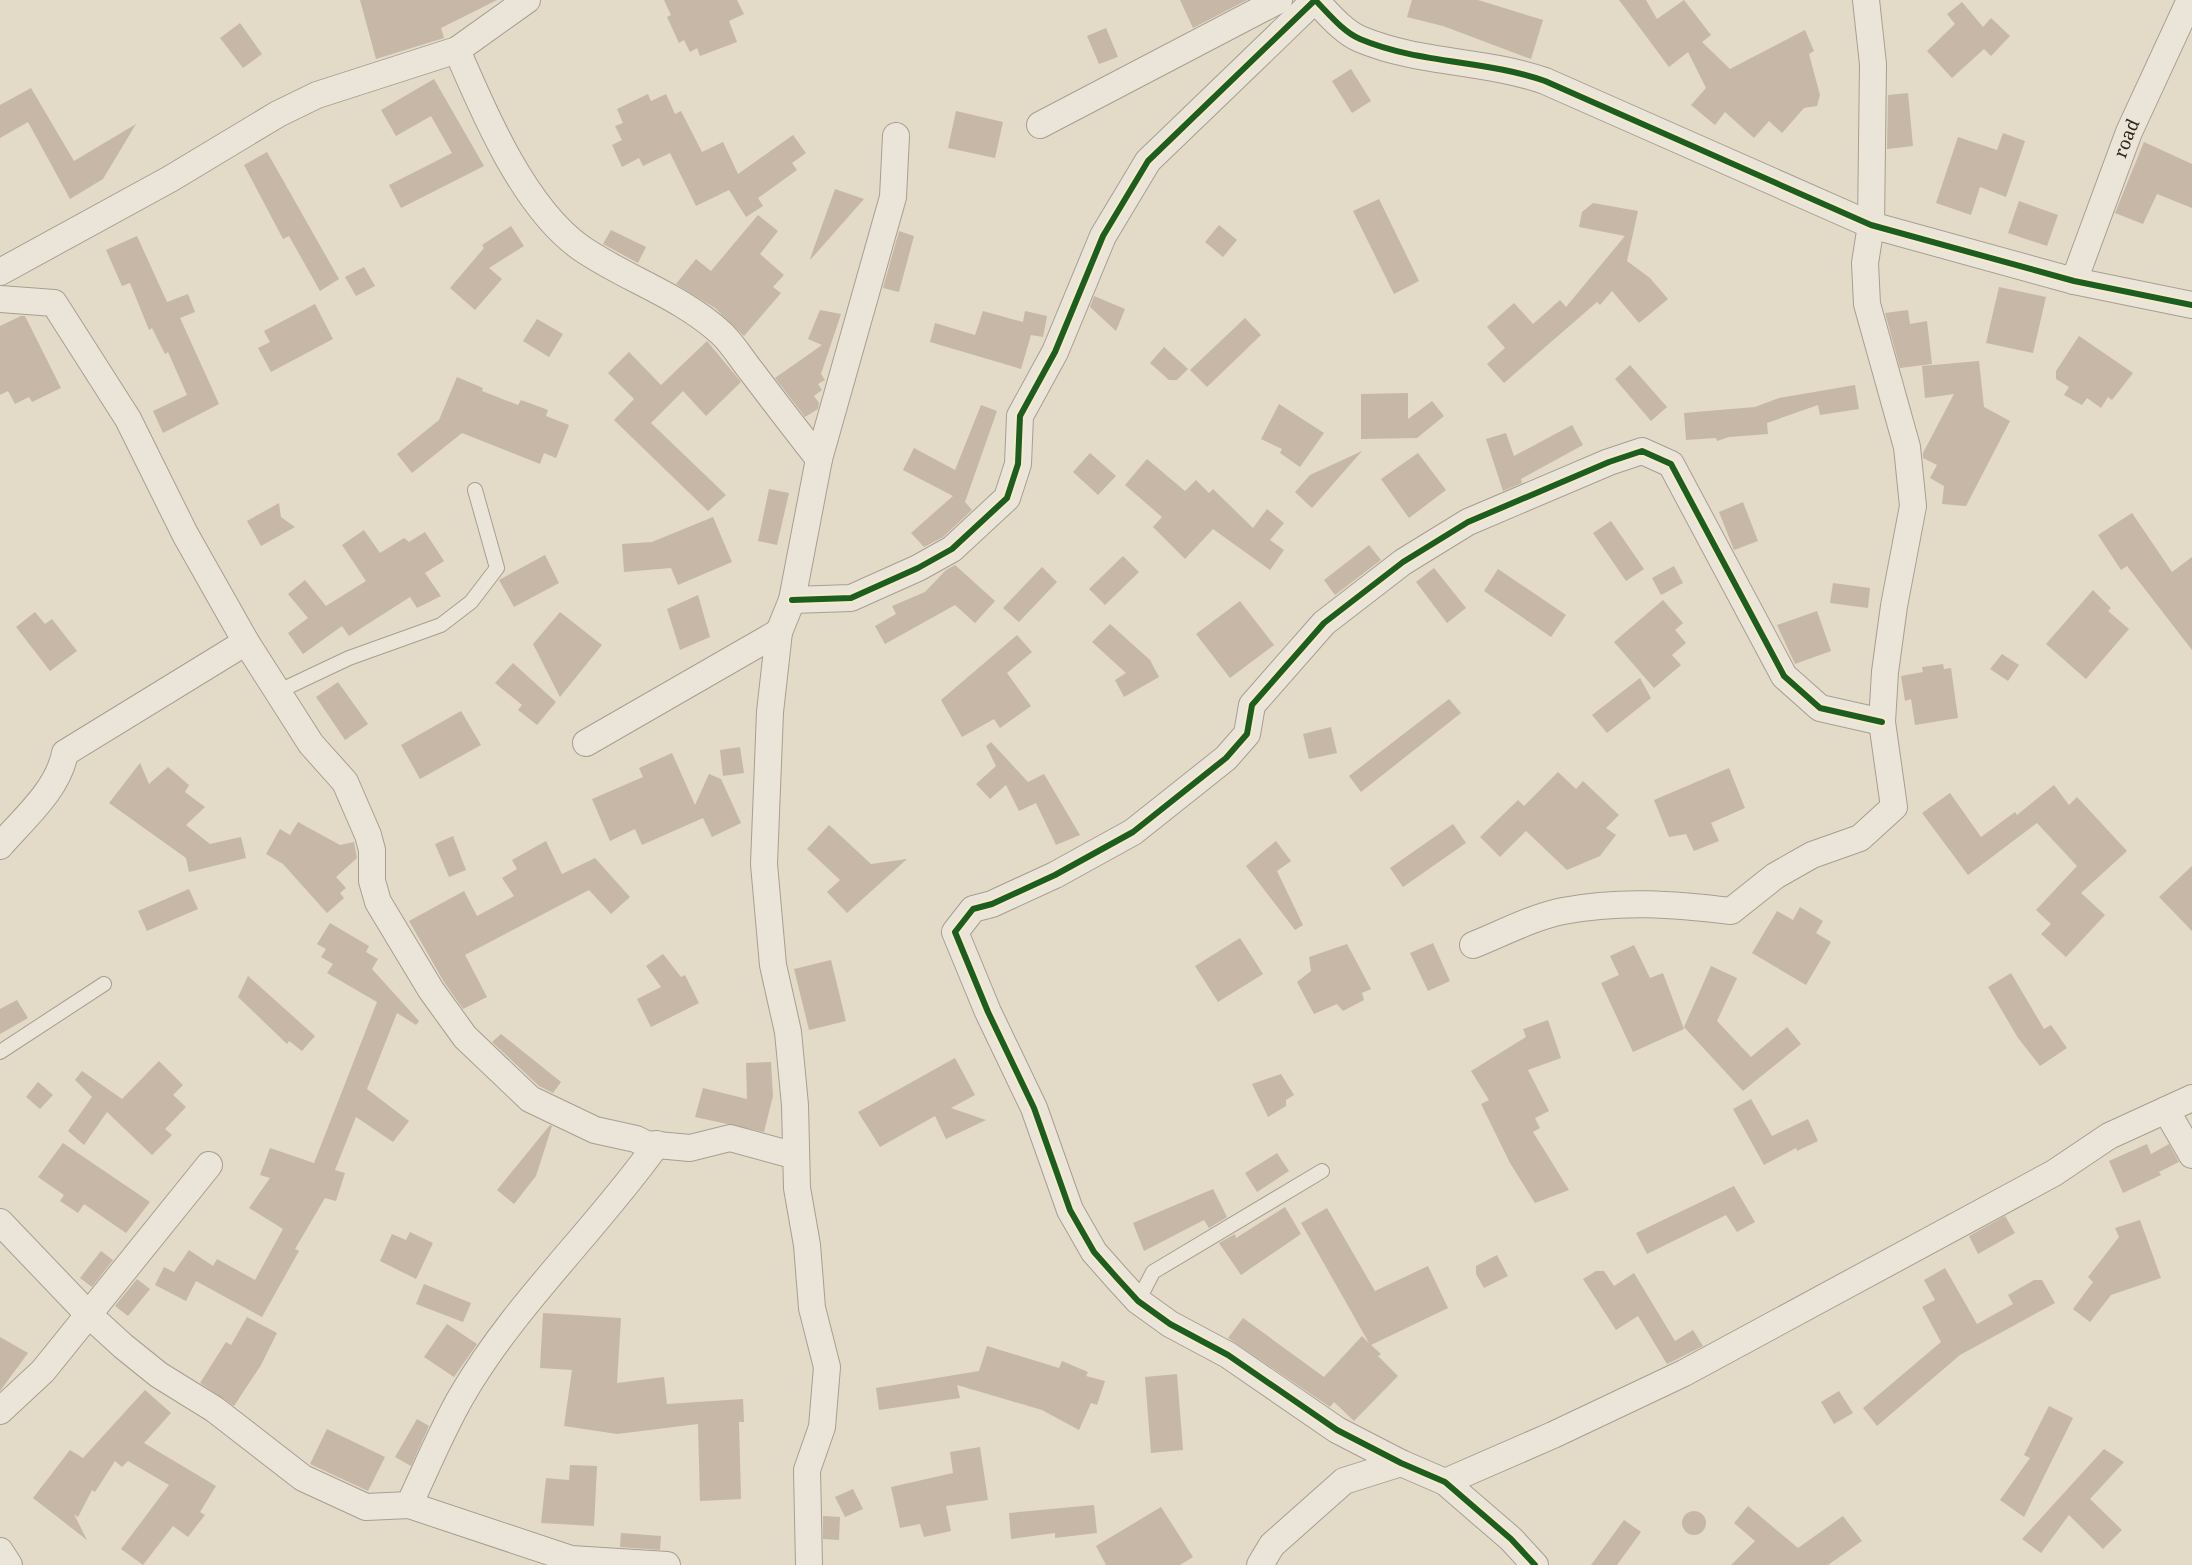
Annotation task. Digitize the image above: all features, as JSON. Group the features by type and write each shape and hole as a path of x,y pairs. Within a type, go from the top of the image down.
{"street":[{"path":"0,272 170,179 278,114 317,95 458,50 527,0"},
{"path":"1041,125 1279,0"},
{"path":"792,600 851,598 918,568 952,549 1007,498 1018,464 1020,416 1055,352 1103,237 1148,161 1315,0 1359,39 1468,65 1512,69 1545,81 1871,225 2074,281 2192,305"},
{"path":"1473,945 1561,911 1618,904 1668,903 1731,911 1775,876 1812,855 1860,838 1893,807 1882,722 1885,672 1894,606 1913,506 1907,447 1867,304 1865,263 1871,225 1873,64 1866,0"},
{"name":"road","path":"2074,281 2129,132 2190,0"},
{"path":"458,50 488,121 535,200 549,218 580,248 689,308 723,334 819,459"},
{"path":"809,1565 807,1470 822,1427 826,1367 812,1308 807,1245 797,1188 795,1105 788,1032 773,965 764,864 770,712 779,632 792,600 819,459 893,196 896,136"},
{"path":"0,299 54,303 128,419 185,534 246,642 311,744 345,782 368,835 372,850 372,881 378,902 431,990 465,1037 530,1099 595,1130 657,1144 690,1148 730,1138 796,1156"},
{"path":"1535,1565 1511,1539 1445,1482 1401,1463 1337,1430 1279,1388 1228,1355 1170,1324 1138,1301 1094,1252 1070,1210 1034,1108 988,1012 955,932 973,909 992,904 1055,874 1132,832 1226,758 1247,734 1252,705 1324,624 1403,562 1468,522 1609,462 1642,451 1671,464 1784,676 1820,708 1882,722"},
{"path":"585,742 779,632"},
{"path":"0,846 53,784 62,769 65,753 246,642"},
{"path":"1445,1482 1553,1435 1704,1363 2044,1179 2109,1136 2192,1098"},
{"path":"2166,1110 2192,1155"},
{"path":"409,1505 461,1397 571,1250 657,1144"},
{"path":"0,1411 43,1371 209,1165"},
{"path":"0,1222 88,1314 159,1375 214,1409 303,1478 366,1507 409,1505 571,1559 667,1565"},
{"path":"1260,1565 1272,1545 1344,1481 1401,1463"},
{"path":"0,1551 9,1565"}],"lane":[{"path":"277,692 349,658 441,625 471,602 497,568 476,490"},
{"path":"0,1052 104,984"},
{"path":"1138,1301 1153,1272 1322,1171"}],"building":[{"path":"360,0 497,0 441,28 444,38 376,59"},
{"path":"664,0 737,0 744,14 729,21 737,42 700,56 697,48 690,52 684,40 679,43 667,17 671,15"},
{"path":"1180,0 1247,0 1193,28"},
{"path":"1412,0 1478,0 1543,20 1531,59 1443,26 1407,17"},
{"path":"1619,0 1646,0 1657,19 1684,0 1711,35 1702,42 1730,69 1805,30 1814,51 1809,54 1820,95 1817,106 1804,108 1782,133 1769,121 1754,138 1725,112 1715,125 1691,105 1706,88 1688,52 1669,67"},
{"path":"1962,2 1983,27 1991,18 2010,36 1991,56 1984,49 1952,78 1927,51 1955,24 1947,14"},
{"path":"240,23 262,54 243,68 220,38"},
{"path":"1106,28 1118,57 1099,64 1087,36"},
{"path":"1351,69 1371,101 1352,113 1332,81"},
{"path":"434,79 484,166 401,208 389,185 452,153 431,116 396,136 381,110"},
{"path":"31,88 74,161 136,124 103,179 70,199 28,122 0,138 0,105"},
{"path":"1908,93 1913,146 1887,149 1888,95"},
{"path":"648,94 651,101 666,94 675,114 681,111 702,152 723,142 738,174 793,135 806,153 792,163 797,170 758,198 763,206 746,217 729,190 696,206 670,153 643,166 639,158 622,167 612,145 622,140 615,126 623,123 617,109"},
{"path":"956,111 1003,122 995,158 948,148"},
{"path":"2003,133 2025,141 2006,197 1980,187 1971,215 1936,203 1958,137 1997,150"},
{"path":"2144,142 2192,164 2192,208 2157,194 2143,224 2115,213"},
{"path":"267,152 339,279 320,291 289,236 283,239 244,165"},
{"path":"835,189 864,199 810,259"},
{"path":"1379,199 1419,281 1394,294 1353,211"},
{"path":"2019,201 2058,215 2047,246 2008,233"},
{"path":"1593,203 1638,211 1627,261 1650,278 1668,299 1639,323 1612,291 1600,305 1597,302 1504,383 1487,364 1505,348 1487,327 1514,303 1533,324 1560,300 1566,307 1625,236 1579,227 1582,212"},
{"path":"758,215 778,231 760,254 784,275 773,287 781,293 744,336 715,308 676,284 696,259 711,271"},
{"path":"1219,225 1237,240 1223,257 1205,242"},
{"path":"511,226 524,246 489,268 502,279 475,310 450,288 484,248 482,245"},
{"path":"611,230 646,247 638,263 603,244"},
{"path":"899,231 914,236 899,292 883,288"},
{"path":"137,236 167,302 188,294 195,312 180,318 219,404 163,433 153,411 187,395 168,352 165,354 152,328 149,330 130,283 122,286 106,250"},
{"path":"364,267 375,286 356,296 345,277"},
{"path":"1999,287 2046,297 2033,353 1986,343"},
{"path":"1094,296 1125,309 1116,331 1090,307"},
{"path":"315,304 333,339 271,372 258,348 270,342 264,331"},
{"path":"820,310 841,314 821,374 825,380 818,384 822,390 814,396 819,403 818,409 805,417 775,378 822,345 808,339"},
{"path":"1908,310 1910,324 1927,321 1932,364 1900,368 1885,313"},
{"path":"983,311 1023,322 1025,311 1047,316 1043,337 1031,335 1021,369 930,342 935,323 975,335"},
{"path":"25,316 61,388 32,402 29,397 15,404 8,391 0,395 0,326"},
{"path":"1245,318 1261,335 1207,387 1190,370"},
{"path":"537,319 563,334 549,357 523,341"},
{"path":"2079,336 2133,373 2112,400 2108,397 2101,408 2087,398 2082,405 2064,395 2069,387 2056,379 2056,371"},
{"path":"707,341 741,382 706,416 683,391 651,423 726,495 708,511 614,420 634,399 608,373 629,352 661,385"},
{"path":"1164,347 1188,369 1177,380 1169,380 1150,363"},
{"path":"1979,361 1984,407 2010,421 1966,506 1942,504 1944,486 1930,478 1937,465 1923,458 1923,453 1954,394 1925,398 1922,366"},
{"path":"1630,365 1667,407 1651,421 1615,379"},
{"path":"457,377 483,388 482,391 518,405 521,400 548,410 546,416 569,425 556,458 544,453 540,464 462,433 412,473 397,454 439,420"},
{"path":"1855,385 1859,409 1820,415 1818,405 1767,423 1768,434 1729,437 1717,441 1716,438 1686,440 1684,413 1755,407 1779,398"},
{"path":"1408,393 1408,419 1432,401 1444,416 1417,438 1361,439 1361,394"},
{"path":"1279,404 1324,433 1300,467 1280,453 1282,449 1261,439"},
{"path":"981,405 997,411 965,502 972,510 943,537 924,547 911,533 953,496 903,470 914,448 955,470"},
{"path":"1572,425 1583,445 1521,479 1522,483 1503,491 1486,439 1506,433 1514,456"},
{"path":"1362,451 1312,508 1295,492 1310,475"},
{"path":"1090,453 1116,476 1098,495 1073,472"},
{"path":"1418,453 1446,490 1409,518 1381,479"},
{"path":"1147,459 1185,491 1196,480 1209,493 1213,489 1253,528 1267,509 1284,523 1270,540 1284,550 1270,570 1213,529 1185,559 1153,527 1162,517 1125,485"},
{"path":"769,489 789,493 777,545 758,541"},
{"path":"1743,502 1758,541 1734,550 1719,512"},
{"path":"279,503 281,517 295,527 261,546 247,521"},
{"path":"2132,513 2172,572 2192,557 2192,650 2127,566 2121,570 2098,535"},
{"path":"713,517 732,562 678,585 671,568 624,572 622,544 652,542"},
{"path":"1611,521 1644,569 1626,581 1593,533"},
{"path":"364,530 380,553 404,538 409,542 425,532 444,561 425,573 441,596 417,608 410,597 349,636 342,626 303,654 288,633 308,618 288,594 305,580 326,606 366,581 342,545"},
{"path":"1369,545 1381,560 1335,595 1324,580"},
{"path":"545,555 559,583 514,607 499,580"},
{"path":"1123,556 1139,572 1105,605 1089,589"},
{"path":"955,565 995,601 975,623 955,605 885,644 875,626 896,614 892,606 925,592 946,570"},
{"path":"1674,566 1683,583 1661,595 1652,578"},
{"path":"1042,567 1057,582 1019,622 1003,608"},
{"path":"1434,568 1466,608 1447,623 1416,582"},
{"path":"1498,569 1566,615 1551,637 1484,591"},
{"path":"1833,583 1870,588 1868,608 1830,603"},
{"path":"2093,590 2111,608 2108,611 2129,629 2086,679 2046,644"},
{"path":"698,595 710,637 680,650 667,609"},
{"path":"1663,600 1683,623 1675,630 1686,643 1672,655 1681,665 1654,688 1614,642"},
{"path":"1240,601 1274,645 1230,678 1196,634"},
{"path":"1817,611 1831,651 1795,664 1777,625"},
{"path":"35,612 45,624 52,619 77,651 50,671 16,627"},
{"path":"560,612 602,645 560,697 533,644"},
{"path":"1110,624 1150,660 1159,677 1124,697 1115,680 1126,673 1092,642"},
{"path":"1017,635 1032,652 1007,673 1031,706 1000,728 994,719 962,737 941,700"},
{"path":"2002,654 2019,665 2008,681 1990,669"},
{"path":"513,663 556,702 537,725 518,710 522,705 495,683"},
{"path":"1943,664 1944,669 1951,668 1958,718 1915,725 1911,699 1905,701 1901,676 1923,672 1922,667"},
{"path":"1640,678 1651,698 1607,733 1592,715"},
{"path":"338,682 368,724 345,740 316,697"},
{"path":"1449,699 1461,713 1361,792 1349,776"},
{"path":"461,711 481,745 420,779 401,745"},
{"path":"1331,727 1337,753 1309,759 1303,734"},
{"path":"991,742 1028,782 1044,774 1080,835 1056,845 1036,803 1019,811 1006,785 990,799 976,784 996,766 986,746"},
{"path":"740,747 744,773 723,776 720,750"},
{"path":"672,753 695,805 709,774 721,779 741,823 712,837 703,818 642,845 635,829 610,841 592,799 643,777 639,768"},
{"path":"140,763 149,784 168,767 189,785 185,792 205,807 186,825 210,844 241,837 246,858 189,872 186,858 109,803"},
{"path":"1729,768 1745,808 1711,823 1719,841 1694,851 1686,834 1669,837 1654,800"},
{"path":"1558,772 1576,789 1583,781 1619,815 1606,828 1616,835 1600,856 1567,870 1526,831 1500,857 1480,837 1518,800 1524,806"},
{"path":"2054,785 2069,805 2077,797 2127,851 2081,893 2105,915 2066,957 2041,934 2051,924 2036,910 2077,866 2037,823 1968,875 1922,813 1950,793 1981,837 2015,812 2017,815"},
{"path":"298,822 340,845 354,842 357,858 336,877 346,888 340,893 344,898 327,913 283,864 266,854 280,829 290,835"},
{"path":"1453,824 1466,843 1403,887 1390,868"},
{"path":"829,825 871,864 907,859 847,913 827,892 840,880 807,849"},
{"path":"453,836 466,870 449,877 435,844"},
{"path":"546,841 562,874 595,858 630,897 611,914 589,890 465,955 487,997 463,1009 444,982 409,921 464,891 477,916 514,896 502,878 517,869 512,860"},
{"path":"1276,841 1291,861 1277,871 1303,925 1295,930 1246,866"},
{"path":"2192,866 2192,931 2159,897"},
{"path":"189,889 198,909 147,931 138,911"},
{"path":"1800,907 1823,921 1816,933 1831,942 1806,985 1752,953 1777,911 1793,920"},
{"path":"330,923 369,946 366,952 378,959 372,969 419,1021 416,1025 397,1013 367,1089 409,1121 393,1142 356,1117 335,1170 345,1173 336,1201 325,1198 295,1249 299,1251 262,1317 196,1281 186,1301 155,1285 164,1267 174,1272 189,1250 213,1266 217,1259 255,1280 283,1229 249,1208 270,1178 260,1175 270,1148 314,1163 377,1002 327,973 333,964 321,957 326,949 317,944"},
{"path":"1240,938 1263,974 1218,1002 1195,966"},
{"path":"1433,943 1450,981 1428,991 1410,953"},
{"path":"1347,944 1371,989 1362,993 1364,1000 1343,1011 1337,1004 1314,1014 1297,982 1311,971 1309,957"},
{"path":"1634,945 1650,978 1663,973 1684,1029 1633,1052 1601,983 1619,975 1610,956"},
{"path":"663,954 681,977 685,975 699,1003 651,1027 637,999 661,987 646,966"},
{"path":"831,960 846,1021 809,1030 794,969"},
{"path":"1711,966 1737,978 1717,1021 1751,1057 1787,1027 1801,1044 1743,1091 1684,1027"},
{"path":"2011,973 2044,1029 2051,1025 2067,1048 2040,1066 2018,1038 1988,987"},
{"path":"248,976 315,1036 302,1051 289,1041 287,1044 238,997"},
{"path":"17,1000 28,1018 0,1034 0,1009"},
{"path":"1548,1020 1561,1058 1528,1070 1549,1111 1535,1118 1540,1128 1533,1132 1569,1190 1535,1203 1510,1163 1481,1104 1489,1100 1471,1071 1526,1037 1523,1029"},
{"path":"501,1034 561,1082 553,1093 539,1086 492,1042"},
{"path":"955,1058 975,1095 951,1108 986,1120 946,1139 935,1116 880,1147 858,1112"},
{"path":"159,1061 183,1085 173,1095 186,1107 165,1129 172,1135 152,1155 107,1112 84,1145 68,1131 92,1097 75,1080 82,1071 122,1099"},
{"path":"771,1062 773,1096 764,1132 695,1117 703,1088 747,1099 746,1063"},
{"path":"1281,1074 1294,1095 1286,1100 1286,1106 1268,1117 1252,1084"},
{"path":"38,1082 53,1095 40,1109 26,1097"},
{"path":"1751,1099 1772,1136 1808,1119 1818,1141 1797,1151 1796,1148 1764,1165 1733,1109"},
{"path":"550,1125 552,1126 536,1176 514,1204 497,1190"},
{"path":"63,1143 150,1202 126,1233 84,1204 78,1213 60,1201 64,1195 38,1177"},
{"path":"2147,1144 2151,1154 2169,1144 2179,1162 2159,1172 2161,1175 2123,1193 2109,1161"},
{"path":"1277,1153 1289,1171 1257,1192 1245,1173"},
{"path":"1734,1186 1755,1222 1737,1232 1726,1215 1647,1254 1636,1233"},
{"path":"1213,1189 1227,1217 1209,1228 1204,1220 1144,1251 1133,1223"},
{"path":"1285,1207 1301,1234 1241,1275 1219,1243 1235,1234 1236,1238"},
{"path":"1327,1208 1375,1291 1428,1266 1448,1308 1371,1345 1381,1354 1378,1356 1398,1376 1354,1421 1334,1402 1330,1407 1228,1338 1243,1318 1324,1377 1362,1336 1369,1343 1301,1223"},
{"path":"2005,1216 2015,1233 1978,1254 1969,1236"},
{"path":"2140,1220 2161,1278 2111,1295 2090,1322 2073,1309 2093,1282 2088,1277 2119,1237 2115,1228"},
{"path":"410,1232 433,1243 416,1279 380,1261 392,1234 406,1240"},
{"path":"101,1251 113,1260 92,1287 80,1278"},
{"path":"1497,1255 1508,1276 1484,1288 1476,1274 1476,1266"},
{"path":"1945,1268 1977,1324 2013,1304 2008,1295 2034,1280 2042,1280 2055,1303 1960,1355 1877,1426 1863,1408 1941,1342 1922,1307 1935,1300 1924,1280"},
{"path":"1596,1271 1604,1271 1614,1286 1634,1273 1675,1341 1693,1330 1703,1346 1667,1364 1638,1316 1616,1330 1583,1279"},
{"path":"137,1279 150,1289 128,1316 115,1306"},
{"path":"424,1284 471,1303 463,1322 416,1304"},
{"path":"543,1313 621,1318 617,1383 664,1377 667,1404 743,1399 744,1422 739,1422 741,1499 700,1501 698,1424 617,1434 564,1426 572,1370 540,1368"},
{"path":"247,1317 277,1333 261,1365 234,1406 200,1383 226,1342 231,1345"},
{"path":"447,1324 477,1344 454,1377 424,1357"},
{"path":"0,1337 28,1353 0,1391"},
{"path":"987,1346 1059,1368 1062,1361 1088,1372 1086,1376 1105,1381 1097,1405 1091,1403 1079,1430 1042,1410 957,1385 960,1398 879,1410 876,1388 979,1371"},
{"path":"1177,1374 1183,1450 1151,1453 1145,1377"},
{"path":"145,1390 171,1413 144,1443 216,1486 200,1512 205,1515 188,1537 173,1526 143,1565 121,1549 169,1485 128,1461 122,1467 115,1461 95,1492 92,1490 78,1517 74,1514 87,1540 33,1498 70,1450 83,1458"},
{"path":"1839,1391 1853,1413 1834,1424 1821,1402"},
{"path":"2049,1406 2073,1418 2024,1517 2000,1500 2030,1458 2024,1455"},
{"path":"417,1419 429,1426 411,1466 395,1457"},
{"path":"327,1429 385,1457 368,1491 310,1464"},
{"path":"980,1447 988,1500 946,1506 951,1531 924,1537 920,1524 900,1528 891,1487 953,1473 950,1452"},
{"path":"2104,1449 2124,1462 2090,1499 2122,1530 2103,1549 2069,1515 2041,1553 2022,1539"},
{"path":"570,1465 597,1466 594,1526 541,1523 546,1478 569,1480"},
{"path":"853,1489 863,1509 845,1517 835,1497"},
{"path":"1094,1505 1097,1533 1055,1538 1055,1533 1011,1539 1009,1513"},
{"path":"1748,1506 1798,1548 1843,1516 1862,1541 1828,1565 1731,1565 1755,1541 1734,1523"},
{"path":"1161,1507 1193,1557 1180,1565 1106,1565 1096,1546"},
{"path":"1694,1511 1702,1515 1706,1523 1702,1531 1694,1535 1686,1531 1682,1523 1686,1515"},
{"path":"823,1516 840,1517 839,1540 823,1539"},
{"path":"1624,1520 1641,1532 1617,1565 1591,1565"},
{"path":"621,1533 661,1536 660,1550 620,1547"}],"cycle path":[{"path":"792,600 851,598 918,568 952,549 1007,498 1018,464 1020,416 1055,352 1103,236 1148,161 1315,0 1342,27 1360,39 1406,53 1500,69 1545,81 1871,225 2074,281 2192,305"},
{"path":"1535,1565 1511,1539 1445,1482 1401,1463 1337,1430 1228,1355 1170,1324 1138,1301 1094,1252 1070,1210 1034,1108 988,1012 955,932 973,909 992,904 1055,875 1133,832 1226,758 1247,734 1252,705 1324,623 1403,562 1468,522 1609,462 1642,451 1671,464 1784,676 1820,708 1882,722"}]}
